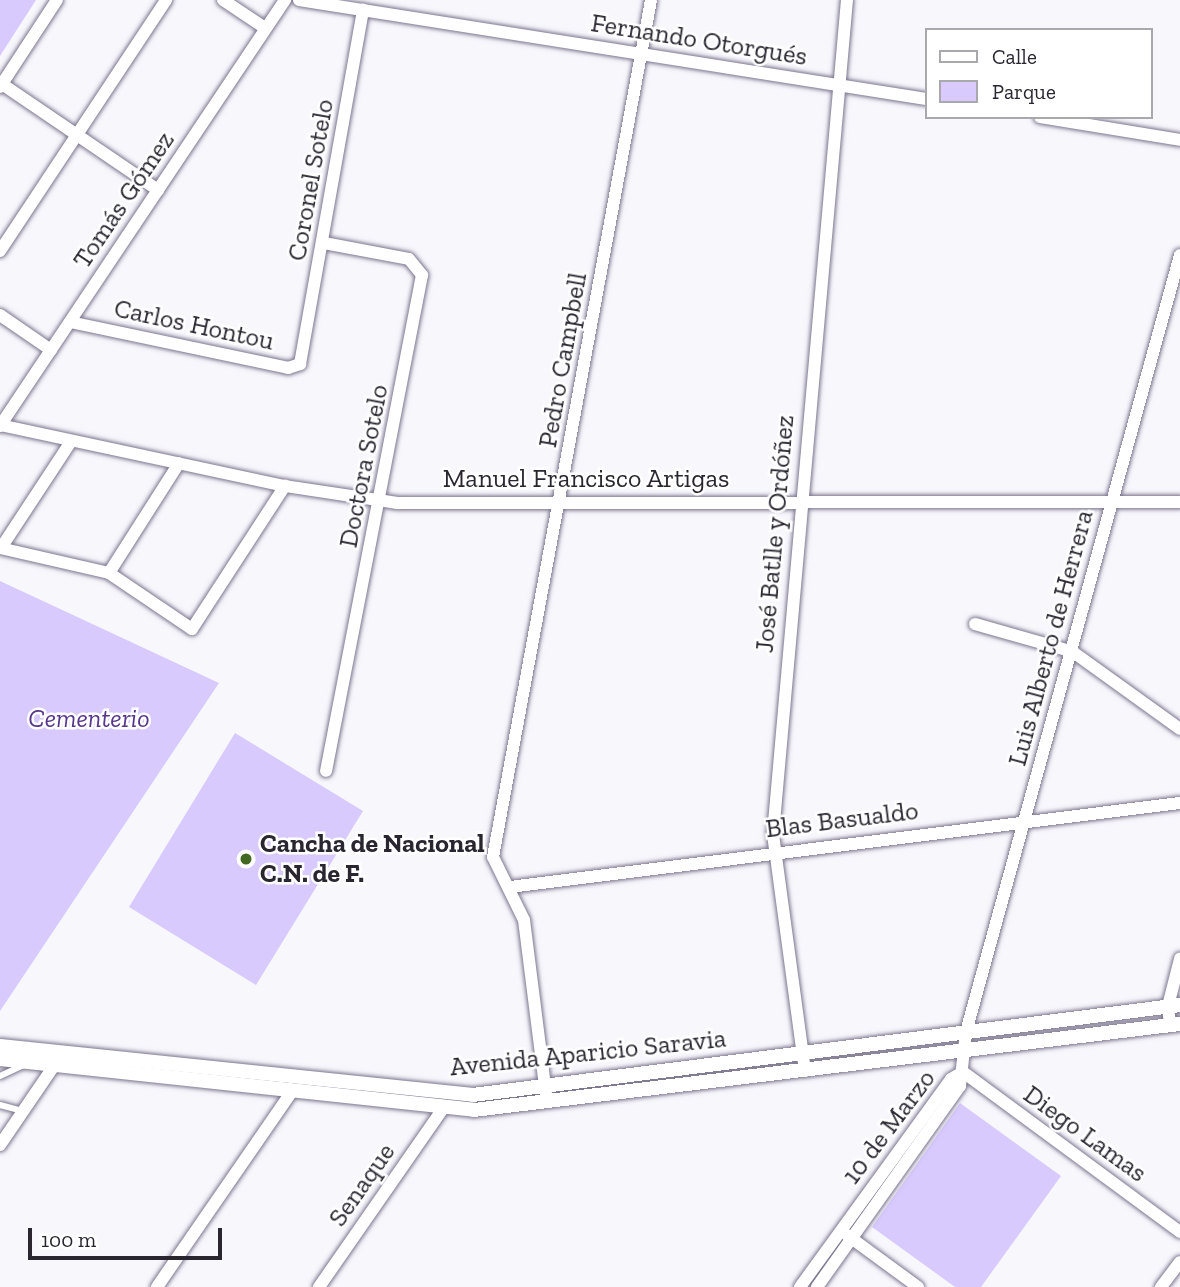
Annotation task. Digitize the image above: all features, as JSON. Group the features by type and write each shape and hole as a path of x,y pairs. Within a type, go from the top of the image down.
{"street":[{"path":"57,0 1,86 158,190"},
{"path":"0,251 166,0"},
{"path":"223,0 265,28"},
{"name":"Tomás Gómez","path":"0,425 285,0"},
{"name":"Fernando Otorgués","path":"299,0 925,99"},
{"name":"Pedro Campbell","path":"547,1103 524,920 510,887 495,871 493,857 651,0"},
{"name":"José Batlle y Ordóñez","path":"805,1071 775,851 800,501 847,0"},
{"name":"Coronel Sotelo","path":"304,357 363,10"},
{"path":"1052,119 1180,140"},
{"name":"Doctora Sotelo","path":"324,243 409,259 422,275 381,501 326,771"},
{"name":"Luis Alberto de Herrera","path":"966,1032 1073,652 1180,255"},
{"path":"0,315 51,350"},
{"name":"Carlos Hontou","path":"70,322 288,369 304,357"},
{"name":"Manuel Francisco Artigas","path":"0,425 70,443 285,486 381,501 1180,502"},
{"path":"70,443 1,548 109,573 192,629 285,486"},
{"path":"109,573 179,463"},
{"path":"975,624 1073,652 1180,729"},
{"name":"Blas Basualdo","path":"510,887 775,851 1180,803"},
{"path":"1175,1024 1174,1006 1180,958"},
{"name":"Avenida Aparicio Saravia","path":"0,1046 291,1093 442,1110 545,1087 1174,1006"},
{"name":"Avenida Aparicio Saravia","path":"0,1059 32,1061 60,1057 474,1102 547,1103 1175,1024"},
{"path":"963,1072 968,1051 966,1032"},
{"path":"0,1144 60,1057"},
{"name":"10 de Marzo","path":"800,1287 951,1079 963,1072"},
{"name":"10 de Marzo","path":"817,1287 960,1086 963,1072"},
{"name":"Diego Lamas","path":"963,1072 1180,1232"},
{"path":"157,1287 291,1093"},
{"name":"Senaque","path":"319,1287 442,1110"},
{"path":"841,1230 918,1287"},
{"path":"1161,1287 1180,1262"}],"lane":[{"path":"0,1076 32,1061"},
{"path":"0,1105 23,1111"}],"green space":[{"path":"0,0 36,0 0,56"},
{"name":"Cementerio","path":"0,581 219,683 0,1011"},
{"name":"Cancha de Nacional C.N. de F.","path":"235,733 363,811 256,985 129,907"},
{"path":"960,1103 1061,1176 981,1287 955,1287 872,1227"}],"place":[{"name":"Cancha de Nacional C.N. de F.","path":"246,859"}]}
